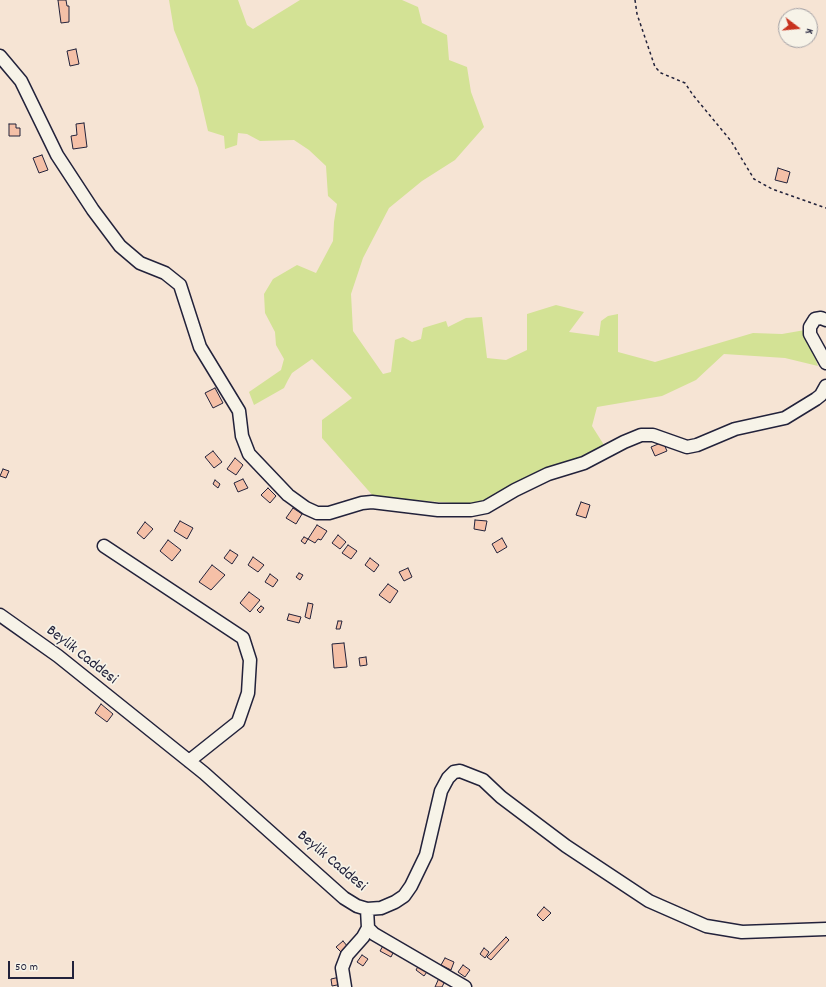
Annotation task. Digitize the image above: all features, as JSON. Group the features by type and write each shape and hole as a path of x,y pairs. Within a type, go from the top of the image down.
{"street":[{"path":"0,56 21,81 57,155 93,210 120,246 140,263 165,273 180,286 200,346 240,411 242,436 249,454 288,495 306,508 317,513 330,514 362,503 372,502 438,510 471,510 486,507 515,490 548,474 584,463 624,442 641,435 653,436 687,447 697,445 735,429 785,418 816,399 821,395 826,386"},
{"path":"826,320 821,318 815,319 810,327 810,334 826,363"},
{"path":"104,546 243,638 250,660 248,693 238,722 189,762"},
{"name":"Beylik Caddesi","path":"0,615 58,656 204,773 344,898 357,906 366,909 381,908 404,896 411,886 426,855 441,791 448,778 454,772 460,771 484,780 501,796 566,846 649,901 706,926 742,932 826,930"},
{"path":"345,987 342,968 347,955 363,937 368,928 366,909"},
{"path":"368,928 374,934 466,987"}],"path":[{"path":"635,0 637,14 655,67 661,73 685,83 692,95 731,141 754,179 772,189 826,208"}],"green space":[{"path":"169,0 238,0 247,25 253,29 300,0 402,0 418,7 422,23 447,35 449,60 467,67 471,92 484,127 455,160 422,181 389,208 363,258 351,294 353,331 383,374 391,372 395,340 403,337 412,342 421,339 423,328 446,321 448,327 466,318 482,317 487,358 506,360 527,350 527,314 556,305 584,312 569,332 599,336 601,321 608,316 618,314 618,352 655,362 753,333 782,334 805,330 818,366 785,358 724,354 696,380 662,396 597,407 592,426 604,445 480,505 374,497 322,438 322,420 352,398 312,359 292,373 284,388 254,405 249,392 281,370 284,359 276,345 275,332 265,313 264,294 273,279 297,265 316,273 333,241 337,204 328,196 326,166 309,150 294,140 260,141 247,134 238,133 237,145 225,149 224,136 208,131 198,88 174,30"}],"building":[{"path":"58,0 66,0 67,6 69,6 69,22 61,23"},
{"path":"76,49 79,64 70,66 67,51"},
{"path":"84,123 87,147 73,149 71,136 77,135 76,124"},
{"path":"9,124 16,124 16,128 20,128 20,136 9,136"},
{"path":"42,155 48,170 39,173 33,158"},
{"path":"778,168 790,172 787,183 775,180"},
{"path":"215,388 223,403 213,408 205,393"},
{"path":"663,442 667,451 655,456 651,447"},
{"path":"213,451 222,462 214,468 205,457"},
{"path":"235,458 243,465 236,475 227,469"},
{"path":"3,469 9,471 6,478 0,476"},
{"path":"243,479 248,488 238,492 234,483"},
{"path":"215,480 220,484 218,488 213,484"},
{"path":"268,488 276,496 270,503 261,495"},
{"path":"581,502 590,505 586,518 576,515"},
{"path":"293,508 302,514 296,524 286,518"},
{"path":"475,520 487,521 485,531 474,529"},
{"path":"180,521 193,528 187,539 174,531"},
{"path":"145,522 153,529 144,539 137,533"},
{"path":"317,525 327,531 321,540 318,539 315,543 308,539"},
{"path":"338,535 346,542 340,549 332,543"},
{"path":"304,537 308,539 305,544 301,541"},
{"path":"502,538 507,547 497,553 492,544"},
{"path":"168,540 181,550 172,561 160,551"},
{"path":"348,545 357,551 351,559 342,553"},
{"path":"230,550 238,555 232,564 224,558"},
{"path":"253,557 264,565 258,572 248,565"},
{"path":"370,558 379,565 374,572 365,565"},
{"path":"212,565 225,575 211,590 199,582"},
{"path":"408,568 412,577 404,581 399,572"},
{"path":"299,573 303,575 300,580 296,577"},
{"path":"270,574 278,580 273,587 265,582"},
{"path":"388,584 398,591 390,603 379,595"},
{"path":"249,592 260,600 250,612 240,603"},
{"path":"308,603 313,604 310,619 305,617"},
{"path":"261,606 264,608 260,613 257,610"},
{"path":"289,614 301,617 299,623 287,620"},
{"path":"338,621 342,621 340,629 336,629"},
{"path":"344,643 347,667 334,668 332,644"},
{"path":"366,657 367,665 360,666 359,658"},
{"path":"101,704 113,714 107,722 95,713"},
{"path":"544,907 551,913 543,921 537,915"},
{"path":"506,937 509,940 491,960 487,957"},
{"path":"343,941 348,947 342,953 336,947"},
{"path":"384,944 394,951 391,957 380,951"},
{"path":"484,948 489,952 485,958 480,954"},
{"path":"362,955 368,959 363,966 357,962"},
{"path":"445,958 454,962 451,970 441,965"},
{"path":"420,963 429,969 424,976 416,970"},
{"path":"463,965 470,970 465,977 458,972"},
{"path":"340,977 342,984 332,986 331,979"},
{"path":"439,978 445,981 442,987 435,987"}]}
